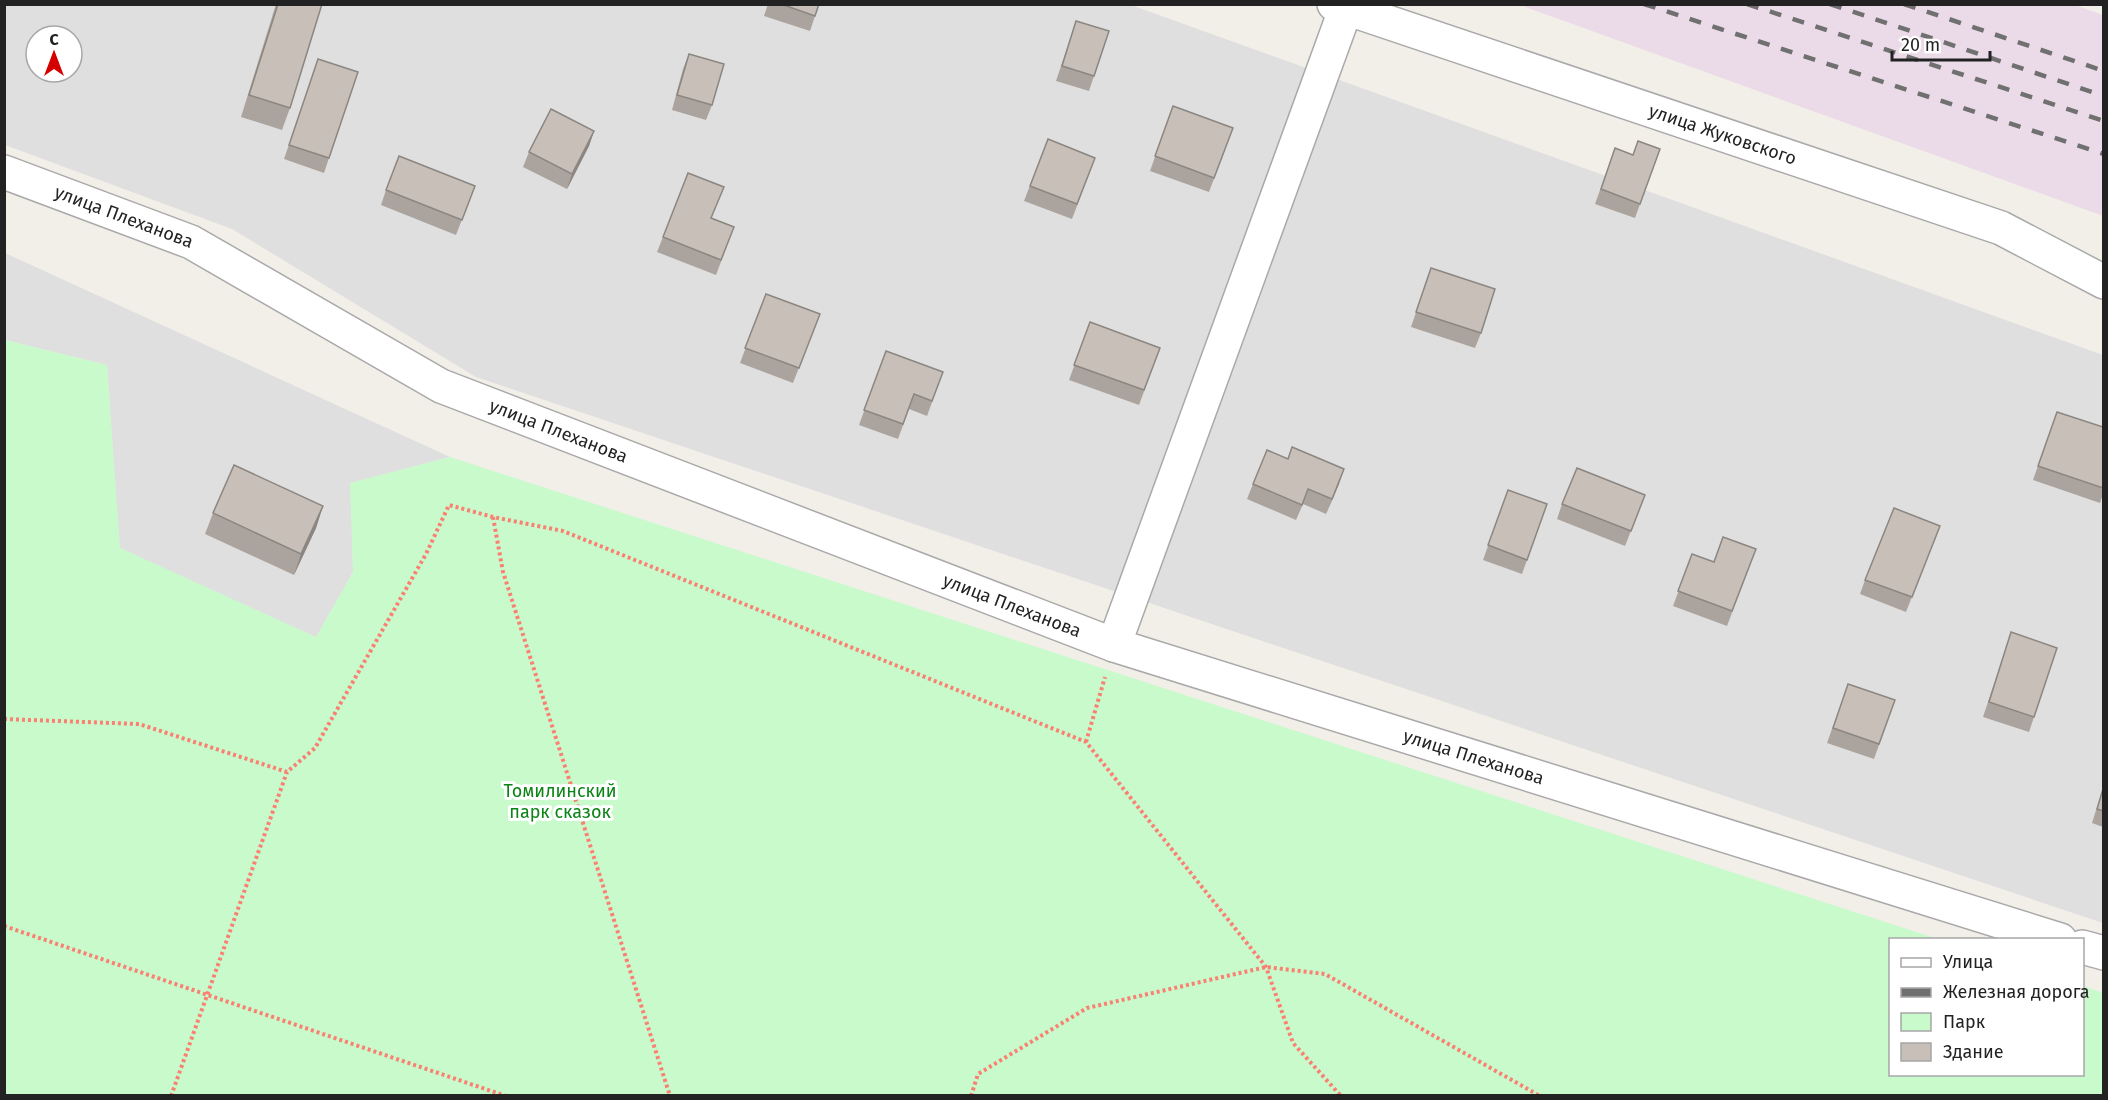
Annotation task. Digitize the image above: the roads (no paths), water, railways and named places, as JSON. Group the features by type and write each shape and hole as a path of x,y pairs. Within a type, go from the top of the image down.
{"street":[{"name":"улица Жуковского","path":"1340,6 2001,228 2103,282"},
{"path":"1114,645 1340,6"},
{"name":"улица Плеханова","path":"4,172 191,242 441,386 1114,645 2057,938"},
{"path":"2084,947 2103,953"}],"railway":[{"path":"1644,4 2104,154"},
{"path":"1747,4 2104,121"},
{"path":"1830,4 2104,96"},
{"path":"1904,4 2104,71"}],"park label":[{"name":"Томилинский парк сказок","path":"560,801"}]}
